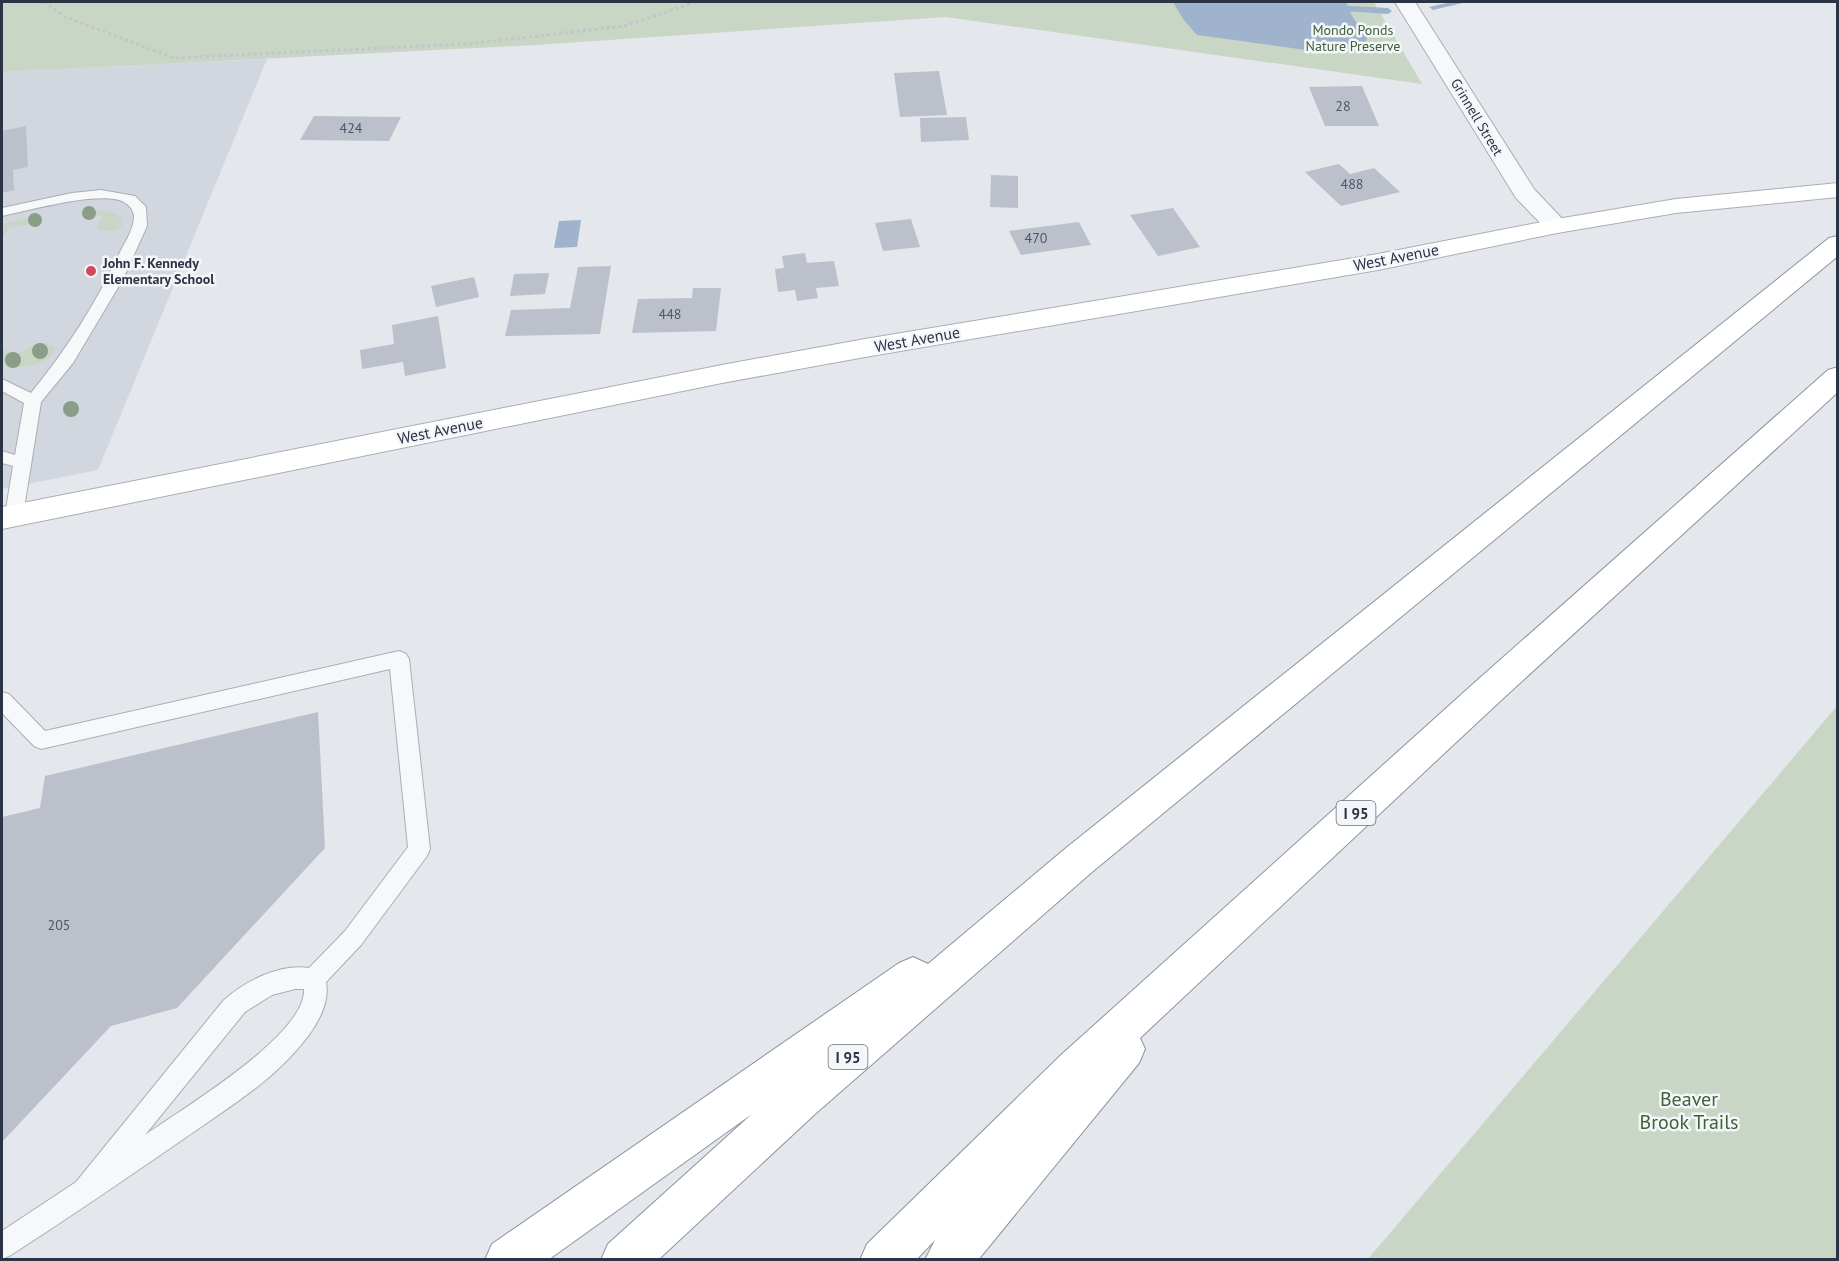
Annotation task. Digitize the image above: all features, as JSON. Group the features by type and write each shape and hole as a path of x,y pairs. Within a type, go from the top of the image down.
{"main road":[{"name":"West Avenue","path":"8,516 722,374 1378,262 1557,226 1676,206 1838,190"},
{"name":"I 95","path":"624,1260 800,1099 1079,860 1838,243"},
{"name":"I 95","path":"883,1260 1076,1069 1838,376"},
{"path":"508,1260 1079,860"},
{"path":"948,1260 1209,948"}],"street":[{"name":"Grinnell Street","path":"1405,2 1525,193 1557,226"}],"lane":[{"path":"2,212 72,197 101,194 130,199 139,207 141,214 140,226 115,279 67,359 33,401 23,463 8,516"},
{"path":"2,384 33,401"},
{"path":"2,458 23,463"},
{"path":"2,700 41,740 399,659 419,849 353,938 313,980"},
{"path":"2,1246 83,1194 216,1102 287,1043 304,1023 317,996 318,986 313,980 300,976 290,977 250,994 236,1005 169,1084 83,1194"}],"path":[{"path":"44,2 65,17 174,58 467,44 625,26 695,2"}],"shaded area":[{"name":"John F. Kennedy Elementary School","path":"267,59 98,470 2,489 2,72"}],"green space":[{"name":"Mondo Ponds Nature Preserve","path":"2,2 1374,2 1422,84 946,17 536,45 2,72"},
{"path":"87,210 114,213 122,218 122,226 114,231 99,230 97,227 103,216 79,215"},
{"path":"36,216 43,217 41,222 34,225 10,227 2,239 2,224"},
{"path":"39,343 49,343 56,348 52,354 39,363 24,367 2,364 2,348 15,355"},
{"name":"Beaver Brook Trails","path":"1837,706 1837,1259 1368,1259"}],"water":[{"path":"1173,2 1346,2 1352,16 1367,38 1364,46 1338,51 1306,50 1197,35 1183,19"},
{"path":"581,220 577,247 554,248 559,221"}],"building":[{"path":"939,71 947,115 900,117 894,73"},
{"path":"1362,86 1379,126 1325,126 1309,87"},
{"path":"314,116 401,117 389,141 300,140"},
{"path":"966,117 969,140 921,142 920,118"},
{"path":"26,126 28,167 13,170 14,190 2,193 2,131"},
{"path":"1339,164 1350,174 1374,168 1400,192 1341,206 1305,172"},
{"path":"991,175 1018,176 1018,208 990,207"},
{"path":"1173,208 1200,247 1158,256 1130,215"},
{"path":"911,219 920,247 883,251 875,223"},
{"path":"1079,222 1091,245 1021,255 1009,231"},
{"path":"805,253 807,263 834,261 839,286 816,288 818,298 797,301 795,290 778,292 775,269 784,268 782,256"},
{"path":"611,266 600,334 505,336 511,310 570,308 578,267"},
{"path":"549,273 545,294 510,296 514,274"},
{"path":"474,277 479,297 436,307 431,286"},
{"path":"693,288 721,288 716,331 632,333 638,299 692,298"},
{"path":"438,316 446,368 405,376 403,362 362,369 360,350 394,344 392,325"},
{"path":"318,712 325,848 177,1008 111,1026 2,1142 2,817 40,808 45,776"}],"waterway":[{"path":"1433,7 1463,2"},
{"path":"1332,8 1388,11"}],"place":[{"name":"John F. Kennedy Elementary School","path":"91,271"}]}
